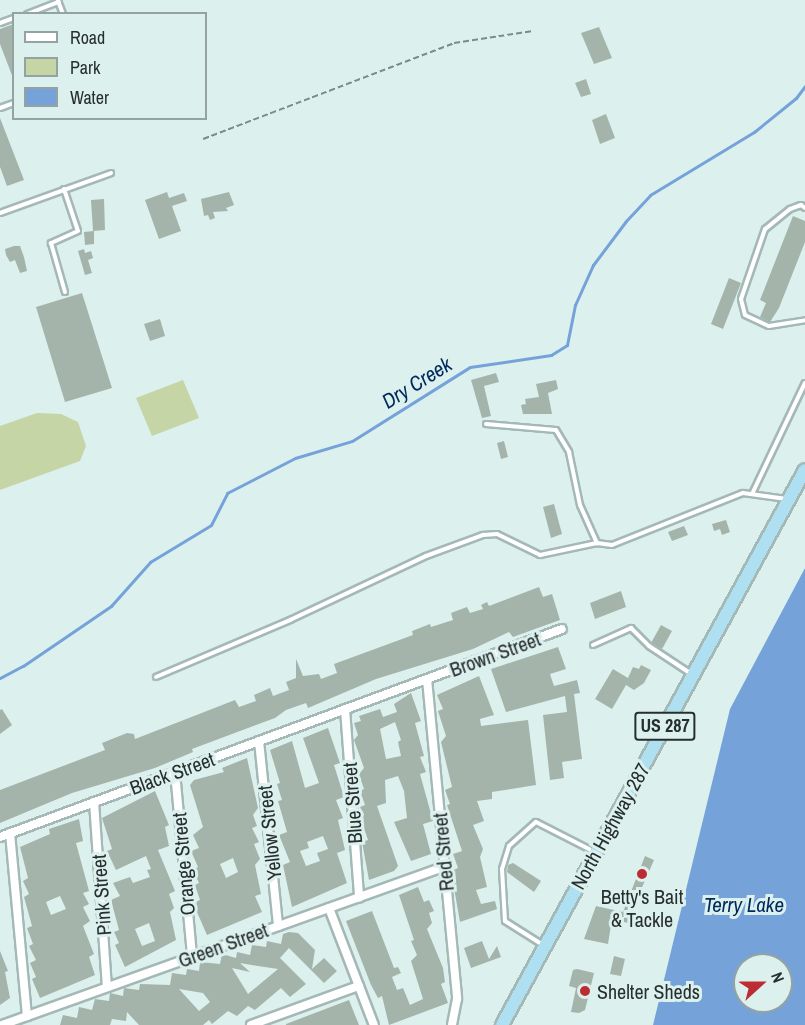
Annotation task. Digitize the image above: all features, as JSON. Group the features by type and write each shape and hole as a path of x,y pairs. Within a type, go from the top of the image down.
{"highway":[{"name":"North Highway 287","path":"502,1025 805,470"}],"street":[{"name":"Brown Street","path":"345,709 562,629"},
{"name":"Red Street","path":"427,679 457,999 452,1025"},
{"name":"Black Street","path":"0,837 345,709"},
{"name":"Blue Street","path":"345,709 359,897"},
{"name":"Yellow Street","path":"259,741 278,926"},
{"name":"Orange Street","path":"175,772 192,957"},
{"name":"Pink Street","path":"94,802 107,987"},
{"path":"10,833 27,1016"},
{"name":"Green Street","path":"2,1025 445,866"},
{"path":"329,908 374,1025"},
{"path":"251,1025 359,986"}],"lane":[{"path":"32,12 58,1"},
{"path":"0,213 111,173"},
{"path":"64,189 78,231 51,243 65,292"},
{"path":"805,208 801,205 790,209 765,229 741,298 745,315 769,326 805,320"},
{"path":"752,494 805,383"},
{"path":"486,424 556,430 569,452 580,505 597,543"},
{"path":"156,677 290,620 426,556 483,535 497,534 540,555 597,543 612,545 743,493 789,500"},
{"path":"593,645 631,628 649,646 693,675"},
{"path":"546,947 505,921 502,869 509,846 536,822 596,853"}],"path":[{"path":"203,139 454,44 533,31"}],"green space":[{"path":"183,380 199,418 152,436 136,398"},
{"path":"37,413 61,414 78,422 86,446 80,461 0,490 0,426"}],"water":[{"name":"Terry Lake","path":"805,568 805,1025 653,1025 730,709"}],"building":[{"path":"12,25 12,75 0,44 0,29"},
{"path":"599,27 612,58 594,64 581,33"},
{"path":"586,79 591,94 581,97 575,83"},
{"path":"606,114 615,138 600,144 592,120"},
{"path":"0,118 24,180 7,186 0,167"},
{"path":"167,192 169,198 184,193 187,201 172,206 181,231 159,239 145,200"},
{"path":"229,192 234,205 226,208 228,211 213,212 215,218 210,220 208,215 204,216 201,199"},
{"path":"104,199 105,230 93,231 91,200"},
{"path":"793,216 805,221 805,242 779,308 770,322 760,317 766,303 760,300"},
{"path":"94,231 94,244 85,245 84,232"},
{"path":"20,246 27,271 20,273 15,260 10,262 6,255 5,249"},
{"path":"84,249 85,253 91,251 93,258 88,260 92,273 85,275 78,251"},
{"path":"729,278 741,283 723,329 711,324"},
{"path":"82,293 112,388 65,402 36,307"},
{"path":"160,319 165,336 150,341 144,324"},
{"path":"496,373 499,382 484,386 491,416 482,418 471,380"},
{"path":"556,380 558,389 548,393 552,414 523,414 521,405 526,404 525,399 539,397 536,384"},
{"path":"504,441 508,457 501,459 497,443"},
{"path":"554,504 562,534 551,538 543,507"},
{"path":"726,520 730,532 722,535 720,529 714,531 712,524"},
{"path":"684,526 688,535 672,541 668,532"},
{"path":"539,587 543,597 552,594 560,620 513,637 509,632 473,649 376,679 308,708 306,703 286,710 275,718 192,749 193,752 155,768 72,793 0,823 0,790 105,750 102,743 127,733 134,734 135,739 235,700 239,707 256,701 254,695 270,688 273,696 289,690 286,682 296,678 296,659 303,676 319,674 321,679 337,673 334,664 413,635 412,631 430,624 431,627 453,620 451,613 467,607 470,613 483,609 481,605 487,602 489,606"},
{"path":"621,591 626,607 595,619 590,603"},
{"path":"661,625 672,631 662,649 651,643"},
{"path":"558,647 566,669 550,674 554,686 577,680 580,693 574,694 582,759 562,762 564,778 550,780 543,715 567,712 565,696 506,712 491,669"},
{"path":"641,665 651,670 644,683 634,690 626,685 612,709 595,699 613,669 628,678 633,667 639,669"},
{"path":"479,676 494,715 480,719 481,726 528,720 536,785 492,792 492,799 477,801 484,821 473,825 483,849 480,857 487,887 476,890 481,904 495,901 497,909 460,922 451,871 458,868 453,854 462,851 447,805 450,804 445,790 452,787 441,742 446,736 438,711 443,709 437,695"},
{"path":"411,693 421,721 415,723 424,756 420,757 426,772 420,774 433,821 423,824 431,854 411,861 394,822 407,818 404,791 398,776 385,780 386,803 377,806 398,866 394,871 369,880 362,842 368,840 360,817 364,815 360,807 365,805 360,791 364,789 359,774 364,768 354,740 358,735 354,723 361,721 359,716 380,709 383,717 397,712 394,704","holes":["395,722 401,740 398,742 401,756 386,759 380,729"]},
{"path":"2,709 12,725 0,734 0,710"},
{"path":"328,728 340,763 334,765 344,797 336,800 343,818 338,820 345,850 337,853 347,883 292,907 283,865 290,862 279,835 287,832 278,801 282,800 277,784 280,783 270,750 292,741 305,788 319,783 303,738","holes":["323,836 328,849 317,853 320,861 306,866 300,851 309,848 307,842"]},
{"path":"247,758 258,808 253,815 257,826 252,828 259,842 254,844 260,859 255,865 261,894 255,896 262,912 207,935 193,903 200,900 195,885 199,883 193,870 198,867 191,851 199,848 193,835 203,827 190,785 194,780 224,772 222,768","holes":["233,858 238,872 226,878 220,864"]},
{"path":"155,791 169,825 165,827 169,846 158,850 175,891 169,894 174,908 170,912 176,940 125,967 115,945 119,943 114,932 119,930 111,900 120,896 113,883 130,877 133,883 150,877 147,870 151,869 146,856 116,870 107,851 112,849 102,818","holes":["149,923 155,941 142,946 135,929"]},
{"path":"79,819 83,841 76,843 89,891 83,893 89,904 83,907 90,921 83,926 94,954 89,957 95,975 40,998 32,979 36,977 30,963 36,960 29,946 33,944 27,928 32,926 24,897 29,894 23,881 28,878 20,847 50,834 49,829","holes":["60,896 66,909 51,915 46,902"]},
{"path":"645,856 654,860 640,892 637,891 628,923 612,919 608,944 584,939 596,906 623,912"},
{"path":"513,863 541,881 534,892 507,872 508,865"},
{"path":"418,887 424,902 429,900 434,911 429,913 432,923 427,929 443,968 445,982 441,984 448,1003 389,1025 382,996 378,998 371,985 346,921 372,911 394,968 398,967 401,973 392,977 397,990 403,988 410,1005 423,999 411,961 417,955 411,941 414,940 399,895"},
{"path":"298,933 315,950 312,969 324,958 337,971 324,983 289,948 280,958 306,984 290,997 281,988 255,1010 248,1006 237,1016 228,1011 212,1024 209,1020 203,1025 139,1025 127,1012 126,1021 112,1019 110,1025 60,1025 63,1015 77,1018 79,1007 92,1010 95,999 109,1001 110,993 123,996 124,988 139,990 140,984 170,985 172,973 186,975 187,969 199,971 200,962 220,964 222,954 236,958 237,952 250,955 252,945 266,947 267,941 281,944 283,934","holes":["240,963 258,966 278,969 248,994 232,968 250,972","179,989 203,993 210,1002 199,1011"]},
{"path":"482,941 489,959 497,946 501,957 471,968 464,948"},
{"path":"0,951 8,971 5,972 10,998 0,1005"},
{"path":"614,956 625,959 621,976 610,974"},
{"name":"Shelter Sheds","path":"573,970 594,973 585,1010 579,1013 571,1012 576,988 569,986"},
{"path":"349,1000 359,1025 286,1025 286,1024"}],"waterway":[{"name":"Dry Creek","path":"0,678 23,666 111,606 150,562 211,525 227,493 295,458 352,441 470,367 551,355 567,345 575,305 593,265 626,221 650,195 754,132 796,98 805,86"}],"place":[{"name":"Betty's Bait & Tackle","path":"642,874"},
{"name":"Shelter Sheds","path":"585,991"}]}
